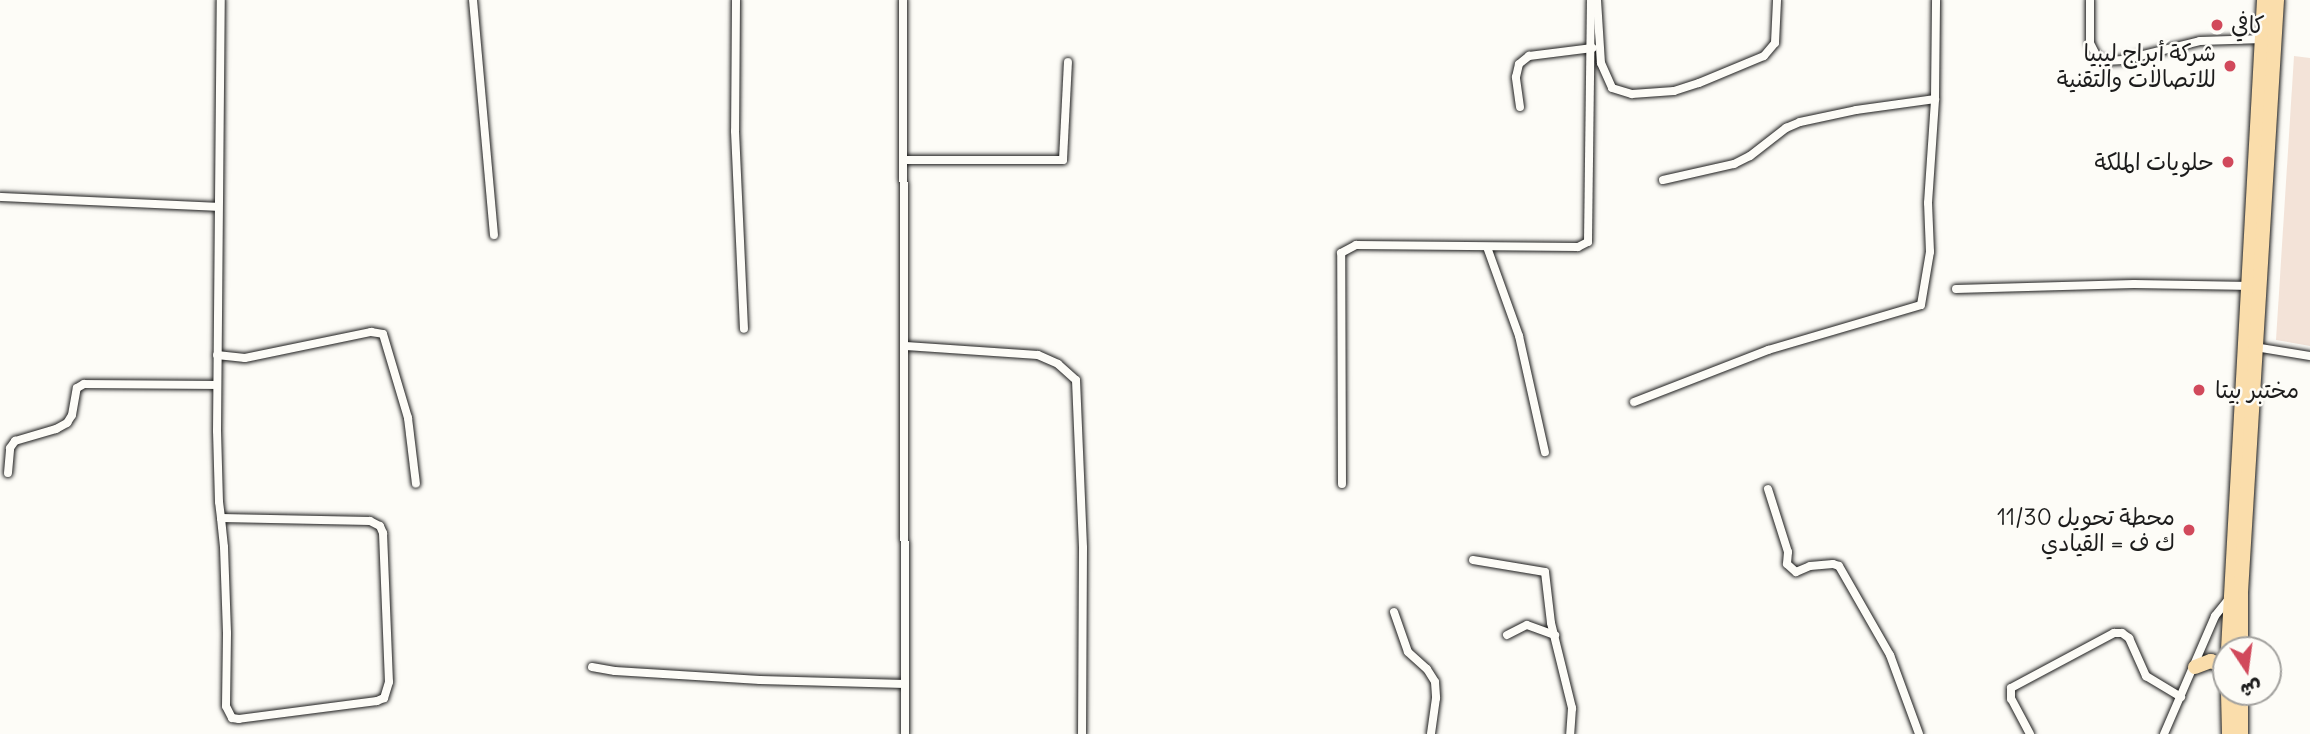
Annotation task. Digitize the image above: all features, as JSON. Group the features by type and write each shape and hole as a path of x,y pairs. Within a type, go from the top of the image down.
{"highway":[{"path":"2240,636 2235,594 2264,0"},
{"path":"2230,636 2255,347 2252,286 2277,0"},
{"path":"2195,667 2212,661"},
{"path":"2228,706 2229,734"},
{"path":"2241,706 2241,734"}],"street":[{"path":"220,518 370,521 380,526 383,533 389,682 384,698 232,718 226,706 227,633 220,518 217,385 221,0"},
{"path":"473,0 494,235"},
{"path":"736,0 735,131 744,329"},
{"path":"903,0 905,734"},
{"path":"1342,484 1341,253 1356,245 1578,247 1588,242 1593,48 1591,0"},
{"path":"1597,0 1601,63 1612,88 1632,94 1674,91 1764,56 1775,43 1777,0"},
{"path":"1634,402 1768,350 1921,305 1930,253 1928,203 1935,99 1936,0"},
{"path":"2090,0 2090,43 2097,57 2106,61 2123,60 2200,41 2263,39"},
{"path":"1520,107 1516,77 1519,64 1529,56 1593,48"},
{"path":"905,160 1063,160 1068,62"},
{"path":"1663,180 1734,164 1750,156 1786,128 1800,122 1856,110 1935,99"},
{"path":"0,197 217,207"},
{"path":"1487,247 1523,348 1545,453"},
{"path":"1956,289 2134,284 2252,286"},
{"path":"217,355 245,358 371,332 383,334 408,418 416,484"},
{"path":"906,346 1038,355 1058,364 1076,380 1083,548 1082,734"},
{"path":"2255,347 2310,356"},
{"path":"8,473 10,449 15,441 67,423 72,415 77,388 84,384 217,385"},
{"path":"1768,489 1788,552 1787,564 1796,572 1810,566 1839,566 1890,655 1919,734"},
{"path":"1473,560 1545,572 1555,635 1572,708 1570,734"},
{"path":"2164,734 2215,616 2235,594"},
{"path":"1394,612 1408,652 1427,669 1435,682 1436,698 1431,734"},
{"path":"1507,635 1527,625 1555,635"},
{"path":"2030,734 2011,699 2011,688 2114,633 2122,633 2129,638 2147,676 2181,697"},
{"path":"592,667 760,680 905,684"}],"shaded area":[{"path":"2294,56 2310,58 2310,346 2276,340"}],"place":[{"name":"كافي","path":"2217,25"},
{"name":"شركة أبراج ليبيا للاتصالات والتقنية","path":"2230,66"},
{"name":"حلويات الملكة","path":"2228,162"},
{"name":"مختبر بيتا","path":"2199,390"},
{"name":"محطة تحويل 11/30 ك ف = القيادي","path":"2189,530"}]}
